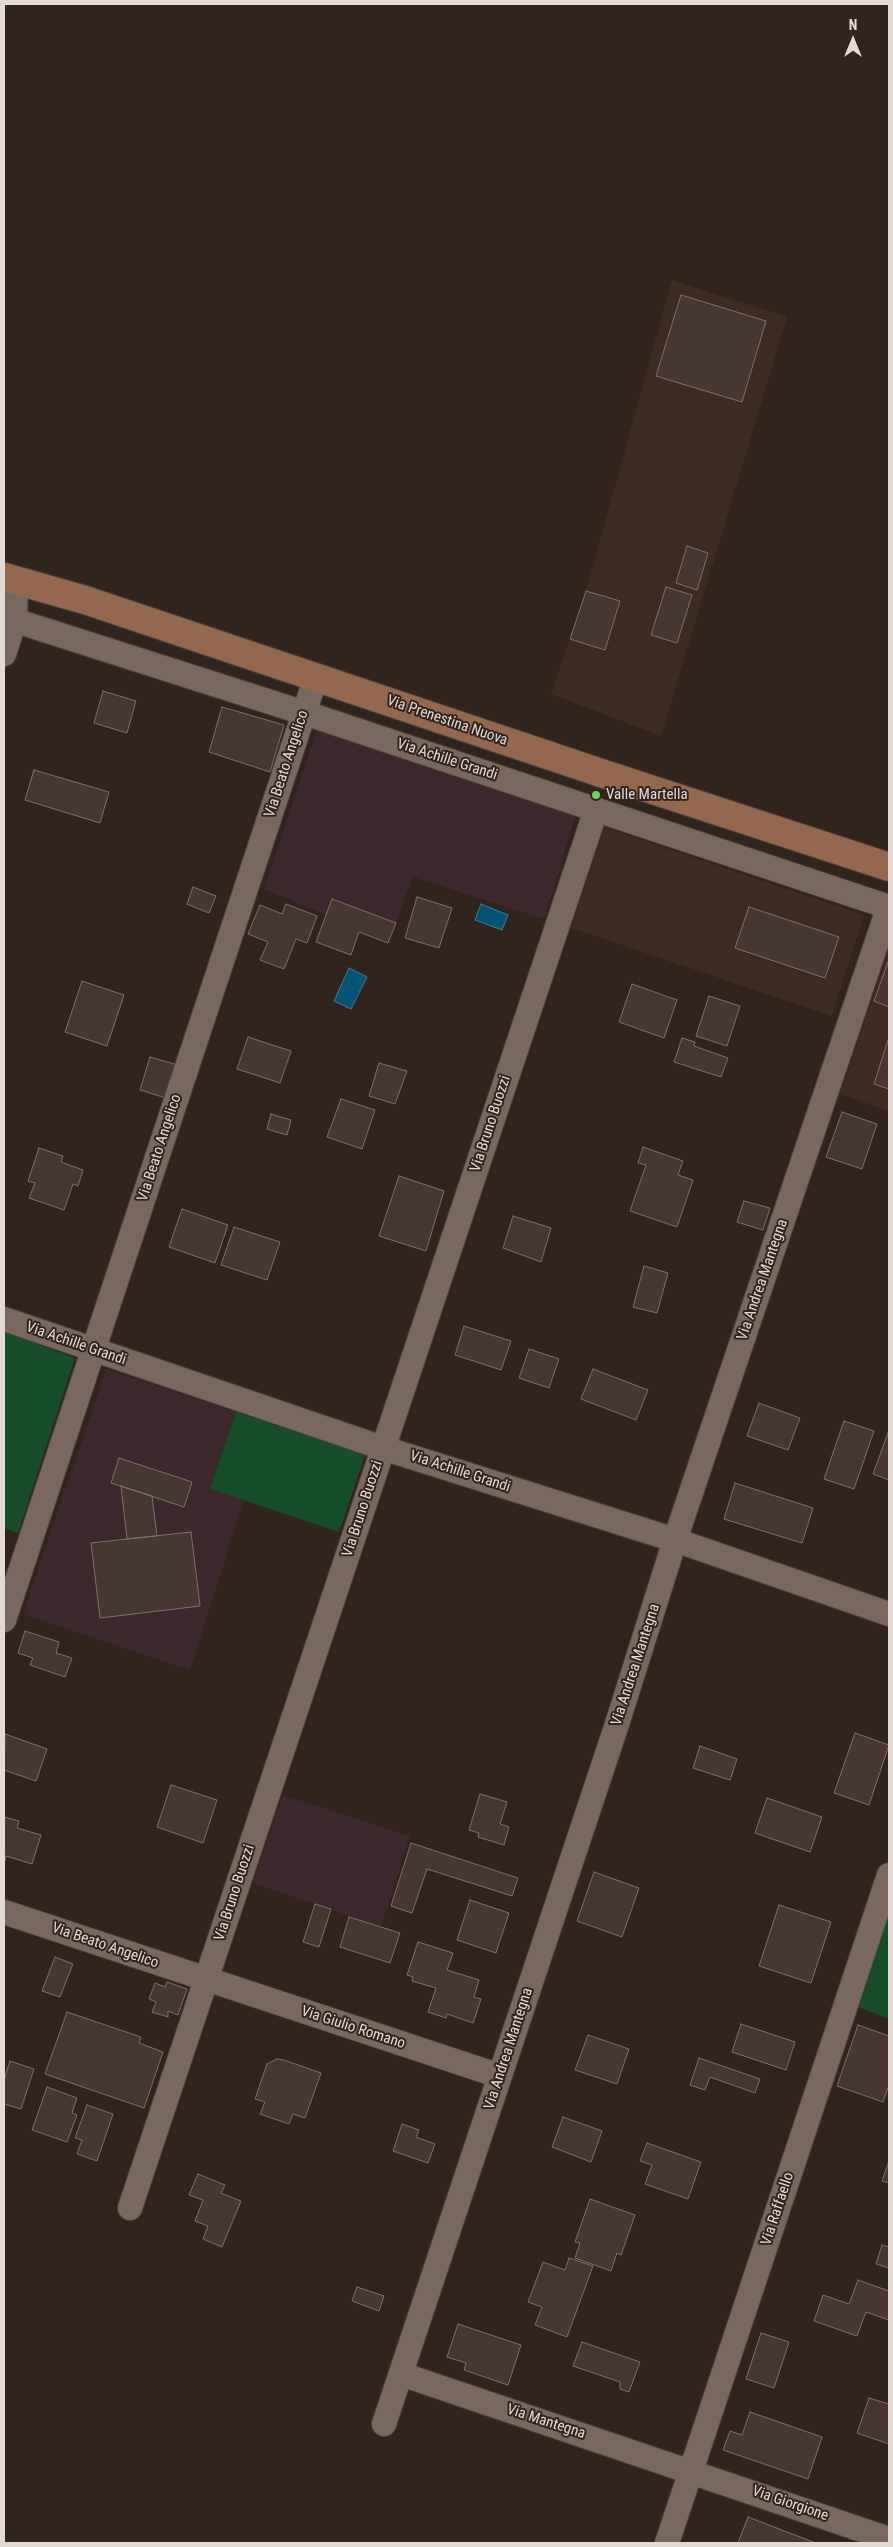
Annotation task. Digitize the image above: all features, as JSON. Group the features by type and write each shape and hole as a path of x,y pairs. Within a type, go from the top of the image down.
{"main road":[{"name":"Via Prenestina Nuova","path":"10,578 68,594 604,774 889,867"}],"street":[{"path":"4,654 9,619 10,578"},
{"name":"Via Achille Grandi","path":"9,619 304,713 889,906"},
{"name":"Via Beato Angelico","path":"4,1620 316,677"},
{"name":"Via Bruno Buozzi","path":"130,2208 596,810"},
{"name":"Via Andrea Mantegna","path":"384,2424 618,1722 675,1540 889,906"},
{"name":"Via Achille Grandi","path":"4,1320 383,1448 675,1540 889,1614"},
{"name":"Via Raffaello","path":"666,2543 889,1875"},
{"name":"Via Beato Angelico","path":"4,1912 206,1980"},
{"name":"Via Giulio Romano","path":"206,1980 500,2076"},
{"name":"Via Mantegna","path":"401,2374 691,2470"},
{"name":"Via Giorgione","path":"691,2470 889,2538"}],"shaded area":[{"path":"672,280 787,317 661,736 551,694 586,591"},
{"path":"318,727 576,815 544,919 413,877 396,923 326,915 264,889"},
{"path":"604,827 864,915 832,1016 571,928"},
{"path":"889,949 889,1111 840,1094"},
{"path":"106,1369 236,1412 210,1489 244,1500 190,1670 23,1614"},
{"path":"283,1795 410,1836 381,1927 253,1883"}],"green space":[{"path":"4,1332 75,1358 18,1533 4,1528"},
{"path":"236,1412 365,1455 339,1532 210,1489"},
{"path":"889,1912 889,2019 858,2007"}],"water":[{"path":"481,904 508,915 502,930 475,920"},
{"path":"349,968 367,977 351,1009 334,1001"}],"building":[{"path":"681,295 766,321 742,402 656,376"},
{"path":"687,546 708,553 697,590 676,583"},
{"path":"666,587 692,595 677,643 651,635"},
{"path":"586,591 620,601 605,650 570,639"},
{"path":"103,691 136,701 127,733 94,723"},
{"path":"222,707 284,725 270,772 209,752"},
{"path":"34,770 109,792 100,823 25,800"},
{"path":"193,887 216,896 209,913 187,904"},
{"path":"417,897 452,908 439,948 405,938"},
{"path":"332,899 396,923 388,943 359,932 351,955 316,942"},
{"path":"286,904 317,916 307,943 296,939 284,969 260,960 268,942 248,934 260,905 282,914"},
{"path":"749,907 839,937 825,978 735,948"},
{"path":"889,959 889,1007 874,1001"},
{"path":"82,981 124,995 107,1046 65,1032"},
{"path":"632,984 677,1000 664,1038 619,1022"},
{"path":"709,996 740,1006 727,1046 696,1036"},
{"path":"248,1037 291,1051 280,1083 237,1069"},
{"path":"889,1037 889,1089 874,1084"},
{"path":"682,1038 695,1042 694,1046 728,1058 721,1077 674,1062"},
{"path":"150,1057 178,1065 166,1098 140,1090"},
{"path":"379,1063 407,1071 395,1104 369,1096"},
{"path":"341,1099 375,1110 362,1149 327,1137"},
{"path":"842,1112 877,1124 862,1169 826,1157"},
{"path":"271,1114 291,1120 287,1135 267,1129"},
{"path":"643,1147 683,1161 678,1175 693,1180 677,1227 630,1211 646,1165 638,1163"},
{"path":"39,1148 63,1156 61,1162 83,1170 78,1186 73,1184 64,1210 29,1198 35,1183 28,1181"},
{"path":"399,1176 444,1191 426,1251 379,1236"},
{"path":"744,1201 770,1208 763,1230 737,1222"},
{"path":"182,1209 228,1225 215,1263 169,1247"},
{"path":"513,1216 551,1228 541,1262 503,1248"},
{"path":"234,1227 280,1242 267,1280 221,1265"},
{"path":"644,1266 668,1273 657,1313 633,1307"},
{"path":"464,1326 511,1341 501,1370 455,1355"},
{"path":"529,1349 559,1359 549,1388 519,1378"},
{"path":"593,1369 648,1390 636,1420 581,1399"},
{"path":"759,1403 800,1418 788,1450 747,1436"},
{"path":"844,1421 874,1431 854,1489 824,1479"},
{"path":"889,1430 889,1480 873,1474"},
{"path":"119,1458 192,1482 184,1507 111,1483"},
{"path":"735,1483 813,1508 802,1543 724,1519"},
{"path":"121,1486 152,1496 157,1536 127,1539"},
{"path":"191,1532 200,1606 100,1618 91,1543"},
{"path":"25,1631 59,1642 56,1653 72,1658 65,1677 30,1665 33,1658 18,1653"},
{"path":"855,1733 889,1745 869,1805 834,1793"},
{"path":"5,1734 47,1749 36,1781 4,1770"},
{"path":"700,1746 737,1759 730,1780 693,1768"},
{"path":"171,1785 217,1800 203,1843 157,1827"},
{"path":"480,1794 507,1802 500,1824 509,1827 504,1845 478,1837 479,1833 469,1830"},
{"path":"767,1798 822,1817 810,1852 755,1833"},
{"path":"4,1817 19,1821 17,1828 41,1835 32,1864 6,1856 4,1864"},
{"path":"411,1843 518,1878 512,1896 427,1869 412,1913 391,1906"},
{"path":"594,1872 639,1888 622,1937 577,1921"},
{"path":"470,1900 509,1913 496,1953 457,1940"},
{"path":"315,1904 331,1909 319,1947 303,1942"},
{"path":"779,1905 831,1922 811,1983 759,1966"},
{"path":"349,1917 400,1933 390,1963 340,1947"},
{"path":"418,1942 453,1953 447,1970 479,1980 474,1997 481,1999 473,2023 447,2014 446,2018 428,2012 436,1988 412,1981 413,1977 407,1975"},
{"path":"55,1957 73,1964 60,1997 42,1991"},
{"path":"167,1982 187,1989 178,2015 168,2011 168,2017 152,2012 156,2002 149,1999 155,1983 165,1987"},
{"path":"67,2012 141,2037 139,2043 163,2052 144,2108 45,2074"},
{"path":"741,2024 795,2042 786,2070 732,2052"},
{"path":"858,2025 889,2036 889,2085 883,2102 837,2086"},
{"path":"588,2035 629,2049 617,2084 575,2070"},
{"path":"699,2058 760,2079 755,2093 710,2077 705,2090 690,2085"},
{"path":"277,2059 321,2073 305,2118 293,2114 289,2124 260,2114 265,2102 255,2099 267,2064"},
{"path":"10,2061 34,2069 21,2109 4,2104 4,2080"},
{"path":"47,2087 77,2098 72,2113 77,2115 67,2142 32,2130"},
{"path":"87,2105 113,2114 97,2161 77,2154 82,2140 75,2138"},
{"path":"563,2117 602,2131 591,2162 552,2147"},
{"path":"402,2124 419,2130 416,2137 435,2144 428,2163 393,2151"},
{"path":"647,2143 701,2162 688,2199 645,2184 652,2165 640,2161"},
{"path":"889,2161 889,2183 882,2181"},
{"path":"198,2174 225,2185 221,2193 241,2201 222,2247 203,2239 208,2226 195,2221 203,2200 189,2195"},
{"path":"590,2199 635,2215 621,2255 617,2253 611,2271 575,2258 580,2243 575,2242"},
{"path":"882,2245 889,2247 889,2268 876,2264"},
{"path":"569,2258 593,2266 567,2337 535,2325 542,2307 528,2302 543,2262 565,2270"},
{"path":"858,2280 889,2291 889,2320 866,2312 857,2336 814,2321 823,2295 849,2304"},
{"path":"357,2287 384,2296 379,2311 352,2301"},
{"path":"458,2324 521,2345 508,2385 464,2370 466,2363 447,2357"},
{"path":"761,2333 789,2342 774,2388 746,2379"},
{"path":"582,2342 640,2362 629,2392 620,2389 620,2382 573,2366"},
{"path":"869,2398 889,2404 889,2444 857,2433"},
{"path":"750,2412 822,2437 808,2479 723,2450 730,2431 742,2435"},
{"path":"748,2517 813,2542 813,2543 738,2543"}],"place":[{"name":"Valle Martella","path":"596,795"}]}
